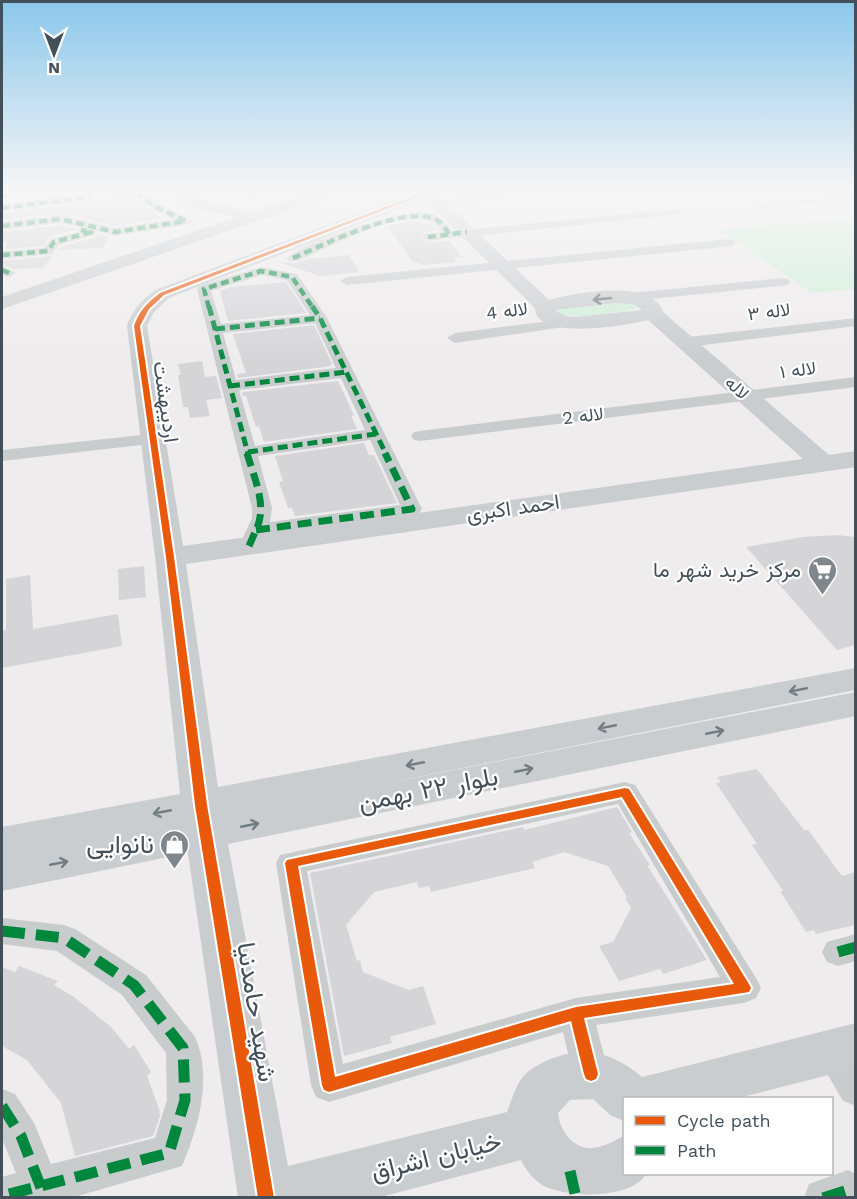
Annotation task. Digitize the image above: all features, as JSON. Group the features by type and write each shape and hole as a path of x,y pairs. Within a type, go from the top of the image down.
{"street":[{"path":"2,255 48,251 49,249"},
{"path":"2,290 125,249"},
{"path":"2,303 160,249"},
{"name":"اردیبهشت","path":"204,819 137,326 140,316 149,304 162,294 258,249"},
{"path":"293,258 316,249"},
{"path":"478,249 545,307 544,311 549,318 565,323 652,313"},
{"path":"347,281 670,249"},
{"path":"261,271 292,277 320,318 412,509 253,538 261,518 262,508 204,289 261,271"},
{"path":"545,307 560,303 783,282"},
{"name":"لاله","path":"631,297 648,304 653,309 652,313 688,342 823,463"},
{"path":"215,329 320,318"},
{"name":"لاله ۳","path":"688,342 855,322"},
{"name":"لاله 4","path":"455,338 565,323"},
{"path":"230,386 346,372"},
{"name":"لاله ۱","path":"746,396 855,382"},
{"name":"لاله 2","path":"420,436 746,396"},
{"path":"248,452 376,435"},
{"path":"2,456 152,439"},
{"name":"احمد اکبری","path":"170,557 253,538 855,459"},
{"name":"بلوار ۲۲ بهمن","path":"2,874 204,819 855,679"},
{"name":"بلوار ۲۲ بهمن","path":"2,843 204,819 855,704"},
{"path":"625,792 744,988 576,1013 329,1085 291,863 625,792"},
{"name":"شهید حامدنیا","path":"204,819 267,1197"},
{"path":"2,931 64,938 134,985 183,1048 185,1100 169,1153 42,1191 2,1196"},
{"path":"576,1013 609,1086"},
{"path":"656,1097 848,1062"},
{"path":"609,1086 574,1073 559,1077 546,1086 537,1099 532,1114 534,1131 542,1148 573,1184 588,1175 606,1173 623,1164"},
{"path":"2,1106 21,1136 42,1191"},
{"name":"خیابان اشراق","path":"267,1197 534,1131"},
{"path":"823,1197 848,1190 852,1197"}],"green space":[{"path":"748,249 855,249 855,289 811,293"},
{"path":"624,300 635,305 635,309 583,316 563,315 556,312 561,307"}],"building":[{"path":"403,249 455,249 462,257 453,257 457,262 424,265 412,261"},
{"path":"349,255 359,272 320,276 278,262 298,263 307,259"},
{"path":"52,256 43,268 13,269 2,264 2,261"},
{"path":"286,282 306,313 228,321 220,291 231,287"},
{"path":"314,325 331,366 238,378 237,374 246,373 233,334"},
{"path":"202,361 205,377 216,376 222,398 206,400 210,416 190,418 188,407 183,407 178,364"},
{"path":"338,381 354,415 351,416 357,429 264,442 259,426 256,427 246,396 243,396 242,392"},
{"path":"364,443 369,455 374,455 397,503 295,516 292,508 288,508 279,482 283,481 275,456"},
{"name":"مرکز خرید شهر ما","path":"838,535 855,537 855,645 837,650 746,547 804,537"},
{"path":"144,566 146,597 119,600 118,569"},
{"path":"30,575 33,629 118,614 122,646 2,668 2,631 6,630 6,579"},
{"path":"757,769 804,830 808,830 842,876 855,872 855,925 816,934 814,930 806,932 780,891 783,891 752,845 757,844 716,783 721,782 717,777"},
{"path":"617,807 632,832 629,833 650,865 647,865 707,960 663,974 660,969 619,981 599,946 613,942 631,908 625,898 627,897 608,866 564,852 532,862 535,868 431,892 429,886 419,888 417,882 374,892 346,925 357,961 360,960 363,972 409,990 423,986 436,1024 390,1037 392,1043 344,1056 310,873 523,827 524,830"},
{"path":"19,966 58,981 54,985 74,997 111,1027 129,1049 134,1045 151,1072 147,1076 159,1109 160,1116 153,1136 75,1156 61,1103 27,1060 2,1046 2,967 15,972"}],"marked path":[{"path":"2,255 48,251 49,249"},
{"path":"293,258 314,249"},
{"path":"2,270 9,273"},
{"path":"249,546 262,518 262,508 204,289 261,271 292,277 320,318 412,509 256,530"},
{"path":"215,329 320,318"},
{"path":"230,386 346,372"},
{"path":"248,452 376,434"},
{"path":"2,931 64,938 134,985 183,1048 185,1100 169,1153 2,1196"},
{"path":"838,952 856,947"},
{"path":"2,1106 21,1136 45,1198"},
{"path":"570,1171 576,1198"},
{"path":"823,1198 848,1190 852,1198"}],"cycle path":[{"path":"266,1198 201,805 170,557 137,326 146,308 162,294 280,249"},
{"path":"576,1013 329,1085 291,863 625,792 744,988 576,1013 591,1074"}],"place":[{"name":"مرکز خرید شهر ما","path":"822,596"},
{"name":"نانوایی","path":"175,870"}]}
